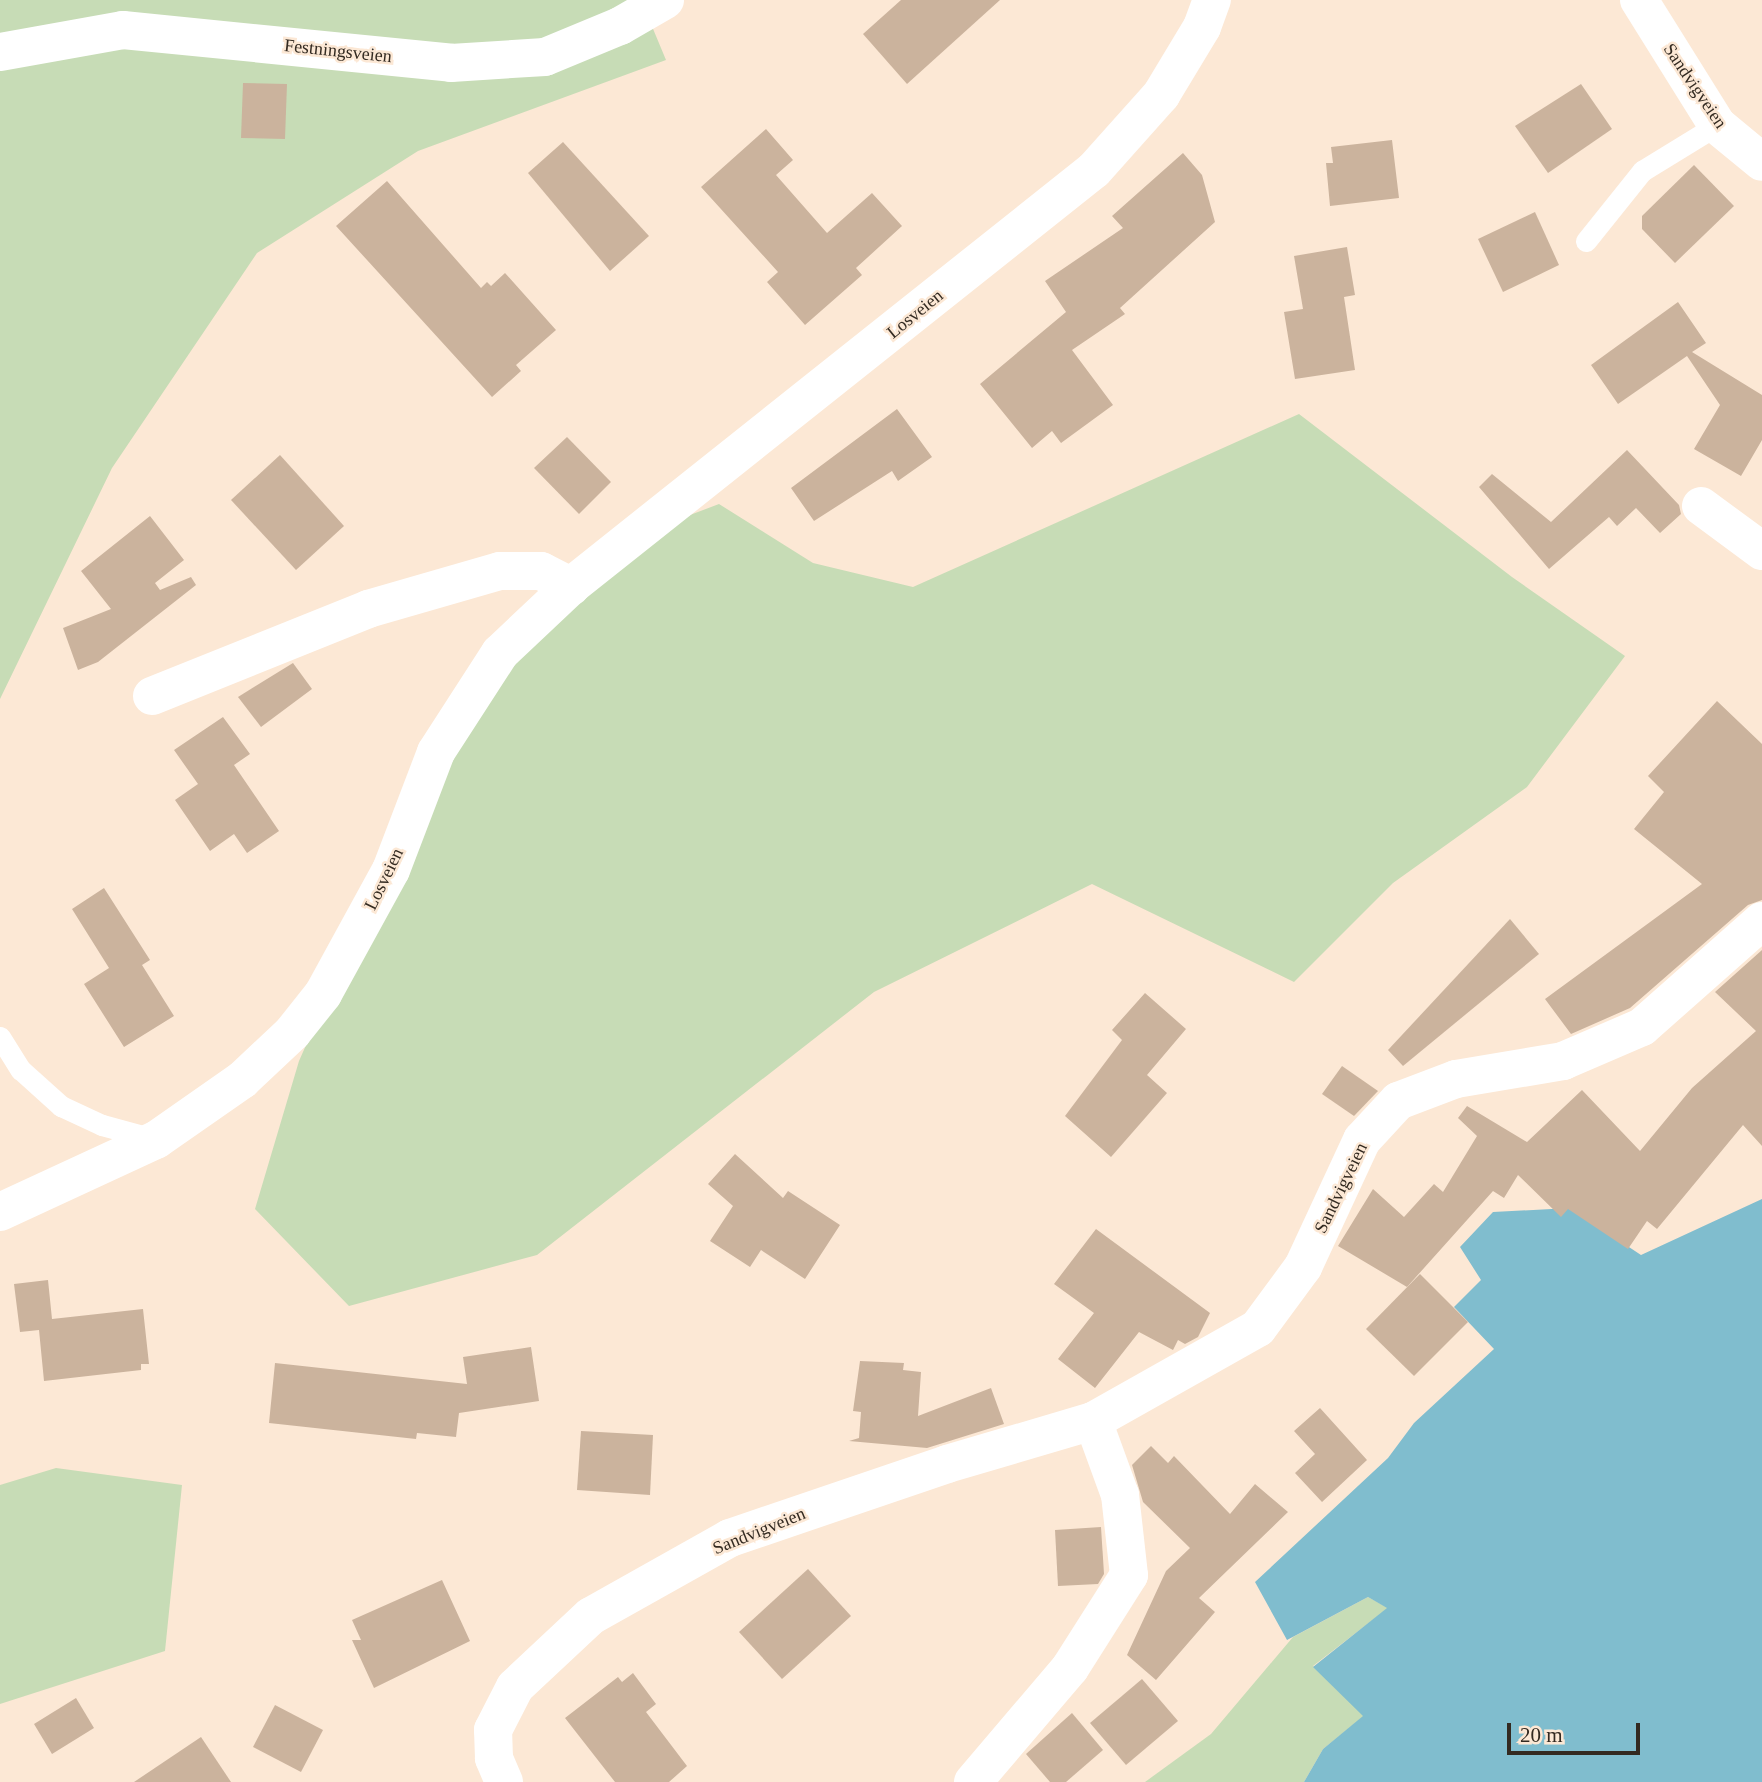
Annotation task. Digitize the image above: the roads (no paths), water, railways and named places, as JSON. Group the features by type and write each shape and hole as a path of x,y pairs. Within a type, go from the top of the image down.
{"street":[{"name":"Festningsveien","path":"0,52 123,30 451,63 545,57 620,26 665,0"},
{"name":"Losveien","path":"0,1212 156,1140 242,1080 292,1033 323,994 391,870 436,752 500,653 571,586 1094,170 1161,95 1202,27 1212,0"},
{"name":"Sandvigveien","path":"1639,0 1717,125 1762,162"},
{"path":"1701,506 1762,551"},
{"path":"152,696 368,610 500,571 541,571 571,586"},
{"name":"Sandvigveien","path":"504,1782 494,1758 493,1730 515,1687 591,1616 730,1538 947,1464 1093,1421 1258,1328 1303,1266 1362,1140 1398,1101 1456,1079 1563,1061 1642,1027 1762,921"},
{"path":"973,1782 1070,1668 1129,1575 1120,1495 1093,1421"}],"lane":[{"path":"1586,241 1642,171 1717,125"},
{"path":"0,1037 22,1070 61,1106 102,1125 156,1140"}],"water":[{"path":"1762,1199 1762,1782 1304,1782 1323,1749 1363,1716 1313,1667 1387,1608 1368,1597 1287,1640 1255,1582 1388,1458 1414,1423 1494,1349 1454,1307 1481,1280 1460,1247 1493,1212 1570,1208 1641,1255"}]}
